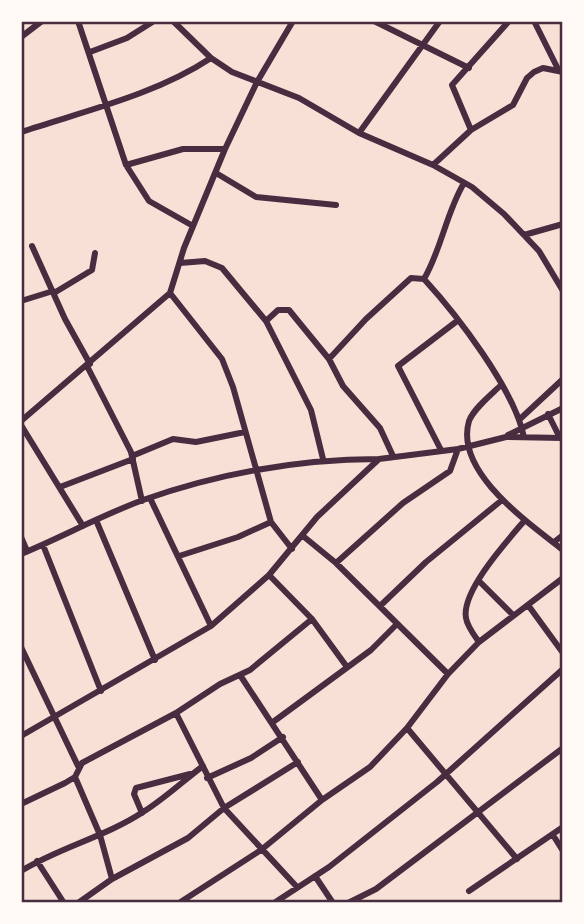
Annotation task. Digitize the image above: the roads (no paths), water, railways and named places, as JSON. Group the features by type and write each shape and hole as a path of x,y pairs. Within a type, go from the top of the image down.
{"street":[{"path":"21,37 42,21"},
{"path":"78,21 126,164 149,201 193,226"},
{"path":"90,52 127,37 154,21"},
{"path":"173,21 211,58 232,72 299,98 359,133 433,164 464,183 505,214 524,235 563,291"},
{"path":"83,526 21,423 170,293 193,226 225,149 257,82 293,21"},
{"path":"374,21 469,68"},
{"path":"359,133 426,45 440,21"},
{"path":"471,130 452,85 509,21"},
{"path":"534,21 561,71"},
{"path":"21,132 107,104 190,72 211,58"},
{"path":"433,164 471,130 513,105 527,78 534,72 543,68 561,71"},
{"path":"126,164 200,146 225,149"},
{"path":"216,173 256,197 336,205"},
{"path":"424,279 437,256 451,204 464,183"},
{"path":"524,235 563,224"},
{"path":"32,246 132,457 142,501"},
{"path":"21,301 53,292 92,270 95,253"},
{"path":"180,263 205,261 222,268 267,321 311,410 323,459"},
{"path":"554,275 563,270"},
{"path":"329,359 366,319 411,278 424,279 501,384 520,419 524,437"},
{"path":"170,293 222,359 271,522 292,549"},
{"path":"267,321 278,310 284,307 289,310 329,359 343,386 380,428 393,456"},
{"path":"442,450 398,363 457,321"},
{"path":"520,419 563,379"},
{"path":"501,384 472,416 468,447 478,468 502,500 563,550"},
{"path":"21,537 24,553 150,498 254,469 323,459 379,459 458,449 506,437 563,408"},
{"path":"548,414 562,438"},
{"path":"60,487 173,439 196,442 245,432"},
{"path":"506,437 562,438"},
{"path":"336,563 403,503 450,471 458,449"},
{"path":"21,736 211,626 269,575 317,516 379,459"},
{"path":"150,498 211,626"},
{"path":"380,606 426,562 502,500"},
{"path":"96,520 155,660"},
{"path":"479,642 465,616 466,606 479,581 525,520"},
{"path":"179,556 238,537 271,522"},
{"path":"554,542 563,535"},
{"path":"303,536 336,563 448,674"},
{"path":"43,545 101,691"},
{"path":"269,575 312,620 347,667"},
{"path":"179,903 261,850 322,800 370,767 407,728 448,674 479,642 563,578"},
{"path":"479,581 513,615"},
{"path":"527,605 563,653"},
{"path":"78,766 176,713 220,684 257,666 312,620"},
{"path":"273,722 371,650 397,624"},
{"path":"21,647 53,719 78,766 75,777 100,835 112,879"},
{"path":"274,903 315,876 446,774 563,669"},
{"path":"240,675 322,800"},
{"path":"176,713 224,808 297,887"},
{"path":"407,728 517,859"},
{"path":"207,778 251,758 283,737"},
{"path":"348,903 376,889 563,748"},
{"path":"78,903 112,879 188,838 224,808 298,762"},
{"path":"21,871 37,861 100,835 142,813 203,766"},
{"path":"142,813 134,794 136,788 195,772"},
{"path":"21,804 75,777"},
{"path":"469,891 563,827"},
{"path":"553,835 563,851"},
{"path":"37,861 64,903"},
{"path":"315,876 333,903"}]}
